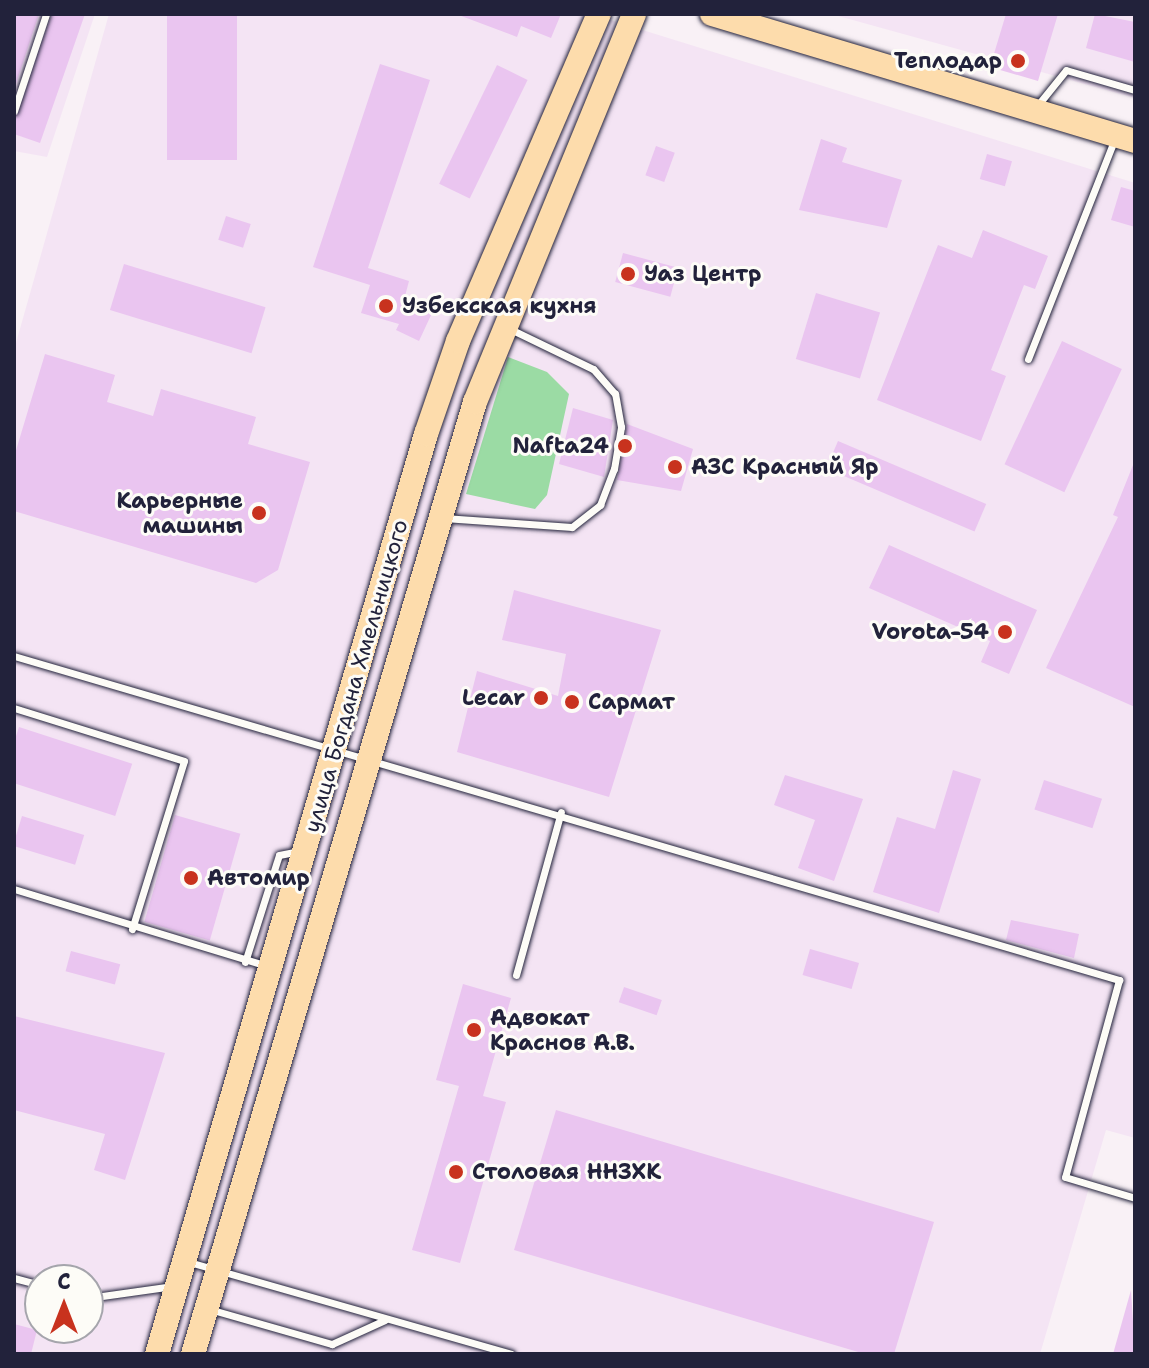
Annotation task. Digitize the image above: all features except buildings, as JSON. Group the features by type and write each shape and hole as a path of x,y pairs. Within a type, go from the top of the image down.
{"highway":[{"name":"улица Богдана Хмельницкого","path":"157,1354 426,434 458,341 599,14"},
{"name":"улица Богдана Хмельницкого","path":"193,1354 462,443 504,325 634,14"},
{"path":"712,14 1032,113 1126,138"},
{"path":"426,434 462,443"}],"lane":[{"path":"14,111 46,14"},
{"path":"1032,113 1066,70 1135,90"},
{"path":"1028,359 1126,138"},
{"path":"438,518 483,516 529,529 572,527 600,505 614,469 621,427 615,394 593,369 504,325"},
{"path":"14,656 561,812 1119,980 1065,1177 1135,1198"},
{"path":"14,708 184,761 132,929"},
{"path":"516,975 561,812"},
{"path":"245,962 279,855 306,850"},
{"path":"14,889 132,929 245,962 271,966"},
{"path":"183,1260 511,1354"},
{"path":"104,1296 176,1285"},
{"path":"207,1308 332,1344 385,1320"},
{"path":"470,1354 473,1343"}],"shaded area":[{"path":"14,14 95,14 47,157 14,151"},
{"path":"109,14 591,14 1135,183 1135,1138 1106,1130 1040,1354 14,1354 14,350"},
{"path":"831,14 1135,14 1135,98"}],"green space":[{"path":"508,357 547,372 569,394 547,495 535,509 466,494"}],"place":[{"name":"Теплодар","path":"1018,61"},
{"name":"Уаз Центр","path":"628,274"},
{"name":"Узбекская кухня","path":"386,306"},
{"name":"Nafta24","path":"625,446"},
{"name":"АЗС Красный Яр","path":"675,467"},
{"name":"Карьерные машины","path":"259,513"},
{"name":"Vorota-54","path":"1005,632"},
{"name":"Lecar","path":"541,698"},
{"name":"Сармат","path":"572,702"},
{"name":"Автомир","path":"191,878"},
{"name":"Адвокат Краснов А.В.","path":"474,1030"},
{"name":"Столовая ННЗХК","path":"456,1172"}]}
